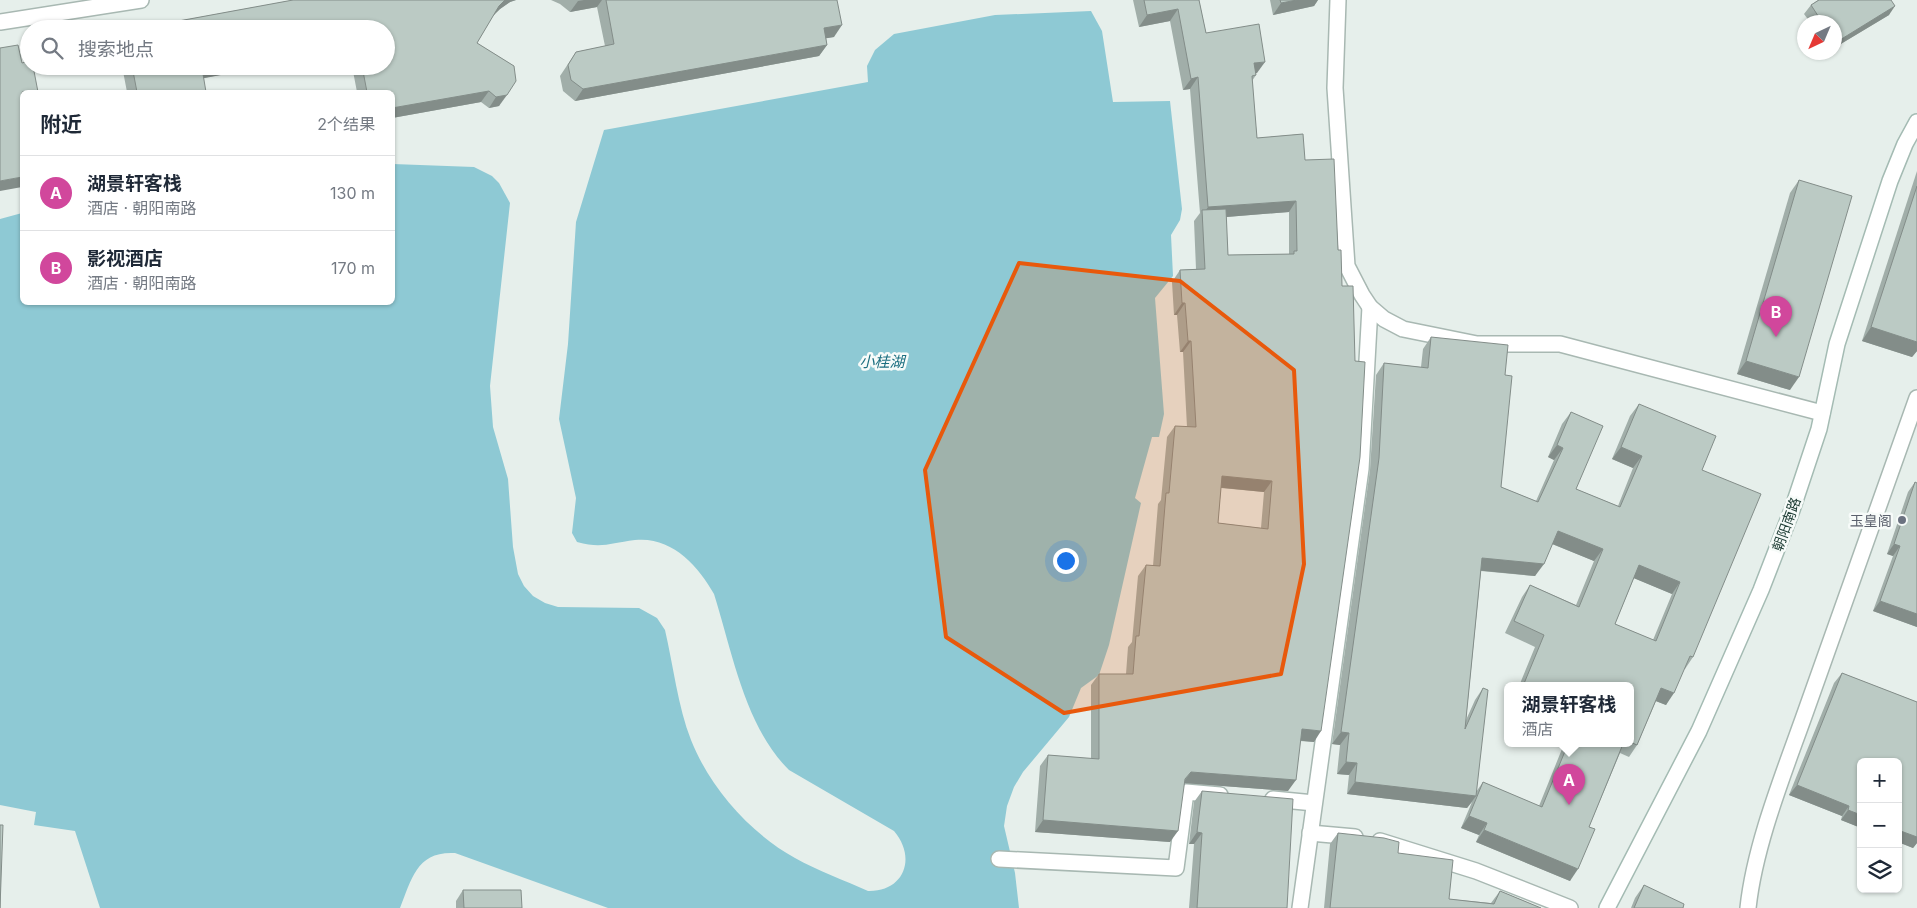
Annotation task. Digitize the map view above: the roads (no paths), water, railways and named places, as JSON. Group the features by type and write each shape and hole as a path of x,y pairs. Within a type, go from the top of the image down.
{"street":[{"path":"0,22 141,0"},
{"path":"1338,0 1335,88 1347,266 1362,295 1370,306 1384,319 1403,329 1477,344 1560,344 1822,413"},
{"name":"朝阳南路","path":"1607,908 1699,731 1761,590 1795,501 1819,429 1838,344 1887,190 1905,144 1917,122"},
{"path":"1300,908 1361,469 1370,306"},
{"path":"1748,908 1758,854 1782,779 1917,398"},
{"path":"999,859 1176,868 1186,792 1235,796"},
{"path":"1255,798 1314,803"},
{"path":"1310,833 1375,839 1476,871 1570,908"}],"water":[{"name":"小桂湖","path":"1091,11 1102,31 1113,102 1170,101 1182,209 1180,220 1171,235 1173,276 1155,298 1164,414 1159,437 1152,437 1135,498 1141,503 1109,645 1099,675 1081,688 1069,717 1023,772 1014,787 1007,806 1004,826 1015,873 1019,908 608,908 455,853 432,857 418,868 408,886 400,908 100,908 75,831 34,825 36,812 0,805 0,219 20,214 20,305 395,305 395,164 474,167 492,176 499,183 510,203 490,386 493,427 508,479 513,547 518,574 524,586 533,596 545,603 558,607 639,608 657,618 665,630 679,700 691,740 709,775 733,808 762,836 778,848 822,871 868,891 880,890 898,880 903,872 905,852 901,841 894,831 789,770 774,752 761,732 742,687 714,594 691,563 672,548 660,543 648,540 635,540 606,545 593,545 577,542 572,533 576,498 559,419 568,344 576,222 604,130 868,82 867,66 875,50 894,34 995,15"}],"place":[{"name":"影视酒店","path":"1776,337"},
{"name":"玉皇阁","path":"1902,520"},
{"name":"湖景轩客栈","path":"1569,805"}]}
